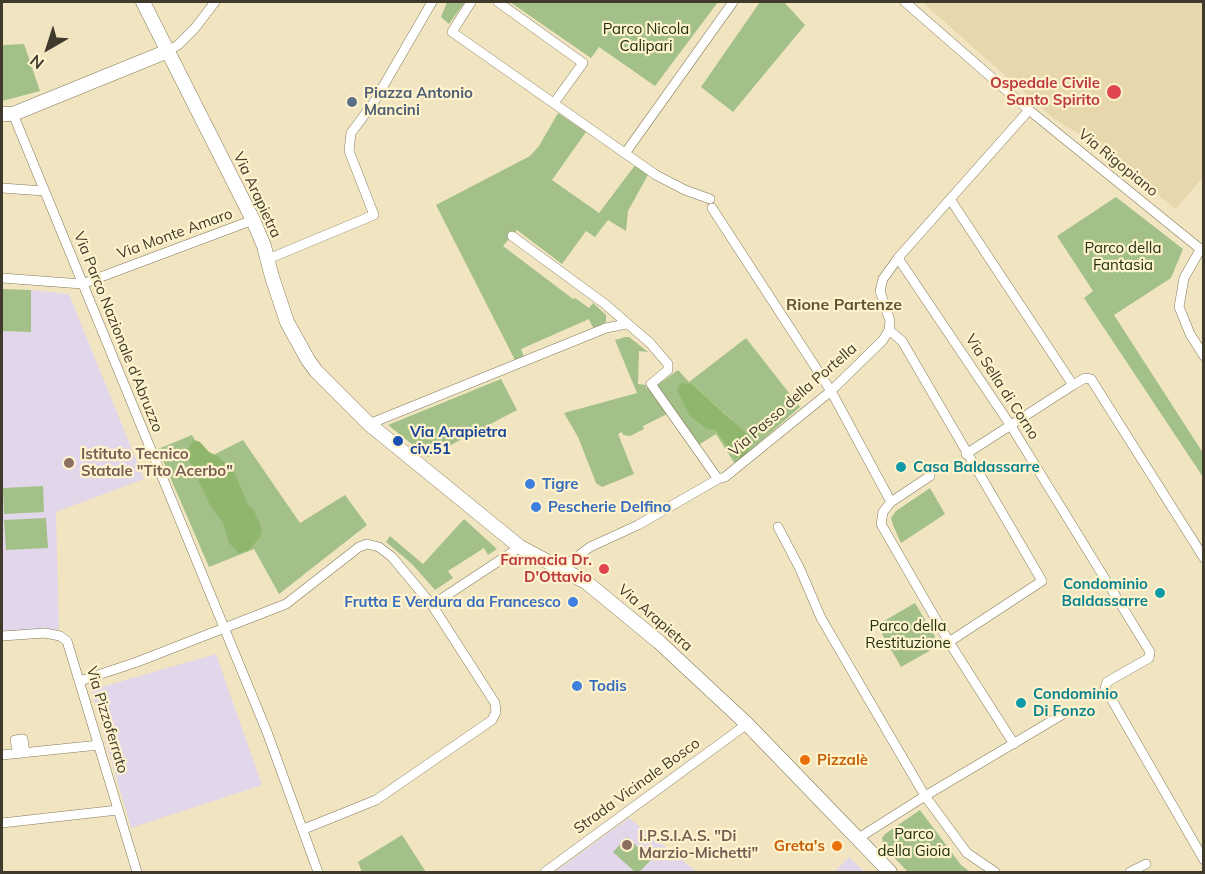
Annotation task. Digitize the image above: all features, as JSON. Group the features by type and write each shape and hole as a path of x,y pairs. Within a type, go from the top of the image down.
{"street":[{"name":"Via Arapietra","path":"143,2 253,220 264,246 287,322 308,360 324,381 369,424 520,547 586,582 659,642 747,724 890,873"},
{"path":"7,114 168,51 178,45 195,28 216,2"},
{"path":"267,259 374,215 349,151 351,133 374,102 432,2"},
{"path":"471,2 452,32 656,175 711,204 831,391 891,502"},
{"path":"498,2 583,63 554,104"},
{"path":"626,152 733,2"},
{"name":"Via Rigopiano","path":"905,2 1029,110 1202,251"},
{"path":"949,642 1041,581 902,341 889,330 890,321 880,291 883,279 898,258 1029,110"},
{"name":"Via Parco Nazionale d'Abruzzo","path":"7,114 44,191 267,732 304,829 318,873"},
{"path":"2,188 44,191"},
{"path":"950,199 1073,386"},
{"name":"Via Monte Amaro","path":"2,278 82,284 253,220"},
{"path":"512,236 609,309 650,343 668,364 668,370 651,384 717,479"},
{"path":"1202,251 1184,278 1179,307 1190,334 1203,356"},
{"name":"Via Sella di Corno","path":"898,258 1011,426 1150,652 1149,658 1107,682 1106,687 1203,860"},
{"path":"609,309 612,316 610,327"},
{"path":"369,424 610,327 626,324"},
{"name":"Via Passo della Portella","path":"565,570 570,562 590,547 638,525 717,479 725,477 751,458 831,391 884,340 889,330"},
{"path":"966,454 1085,378 1091,379 1203,558"},
{"path":"930,476 891,502 883,512 881,524 949,642 1014,744"},
{"path":"778,527 800,569 821,618 925,796 967,853 995,873"},
{"path":"80,681 137,662 286,604 356,549 367,544 379,547 392,557 432,605 495,703 496,712 492,720 376,800 304,829"},
{"path":"432,605 520,547"},
{"name":"Via Pizzoferrato","path":"2,636 45,633 60,636 67,642 137,873"},
{"path":"857,839 1065,713"},
{"name":"Strada Vicinale Bosco","path":"545,873 747,724"},
{"path":"2,755 99,745"},
{"path":"2,823 118,810"},
{"path":"1130,873 1146,864"}],"shaded area":[{"name":"Ospedale Civile Santo Spirito","path":"922,2 1203,2 1203,177 1176,209 1094,143 1053,118"},
{"name":"Istituto Tecnico Statale \"Tito Acerbo\"","path":"31,290 69,294 144,479 56,512 59,629 2,633 2,331 31,332"},
{"path":"216,654 262,785 131,828 91,690"},
{"name":"I.P.S.I.A.S. \"Di Marzio-Michetti\"","path":"629,818 697,872 555,872"},
{"path":"849,857 855,863 865,872 834,872"}],"green space":[{"path":"447,2 465,2 449,24 441,17"},
{"name":"Parco Nicola Calipari","path":"510,2 718,2 655,86 599,47 591,58"},
{"path":"760,2 784,2 805,25 733,112 701,87"},
{"path":"24,44 40,91 2,101 2,45"},
{"path":"558,113 586,132 552,180 599,213 636,164 649,173 628,211 626,231 608,220 595,237 586,231 562,264 517,230 503,246 573,299 575,298 589,308 593,303 606,315 606,322 593,328 589,319 521,349 524,357 515,360 436,205 530,156 539,146"},
{"name":"Parco della Fantasia","path":"1116,197 1183,249 1171,278 1114,315 1203,453 1203,477 1084,298 1093,291 1057,236"},
{"path":"2,289 31,290 31,332 2,331"},
{"path":"629,337 648,352 639,351 638,384 646,385 646,388 650,386 667,414 643,426 644,429 630,436 623,435 622,432 618,434 634,474 602,487 596,483 578,437 564,413 637,393 615,340"},
{"path":"746,338 800,407 735,464 716,434 697,446 656,386 678,370 689,382","holes":["692,384 732,420 735,458 715,430"]},
{"path":"501,379 517,410 428,457 388,425"},
{"path":"681,383 692,384 748,435 752,445 744,456 735,458 715,430 707,429 689,415 677,390"},
{"path":"192,435 205,459 243,440 300,523 345,495 367,525 279,594 254,549 209,567 158,449"},
{"path":"194,440 219,457 235,474 248,505 258,519 262,529 260,537 248,551 239,553 229,543 223,523 209,503 189,460 187,450"},
{"path":"43,486 44,512 4,514 3,488"},
{"path":"930,488 945,514 901,543 891,518 896,511"},
{"path":"46,518 48,548 6,550 4,520"},
{"path":"464,519 497,549 488,555 484,548 448,571 453,578 435,590 412,564 386,542 390,536 423,564"},
{"name":"Parco della Restituzione","path":"915,603 940,645 901,667 877,625"},
{"name":"Parco della Gioia","path":"920,810 961,865 970,872 908,872 883,846 882,838 885,834"},
{"path":"402,835 426,872 362,872 358,862"},
{"path":"627,837 651,860 639,872 635,872 613,852"}],"place":[{"name":"Ospedale Civile Santo Spirito","path":"1114,92"},
{"name":"Piazza Antonio Mancini","path":"352,102"},
{"name":"Via Arapietra civ.51","path":"398,441"},
{"name":"Istituto Tecnico Statale \"Tito Acerbo\"","path":"69,463"},
{"name":"Casa Baldassarre","path":"901,467"},
{"name":"Tigre","path":"530,484"},
{"name":"Pescherie Delfino","path":"536,507"},
{"name":"Farmacia Dr. D'Ottavio","path":"604,569"},
{"name":"Condominio Baldassarre","path":"1160,593"},
{"name":"Frutta E Verdura da Francesco","path":"573,602"},
{"name":"Todis","path":"577,686"},
{"name":"Condominio Di Fonzo","path":"1021,703"},
{"name":"Pizzalè","path":"805,760"},
{"name":"I.P.S.I.A.S. \"Di Marzio-Michetti\"","path":"627,845"},
{"name":"Greta's","path":"837,846"}],"district":[{"name":"Rione Partenze","path":"844,305"}]}
